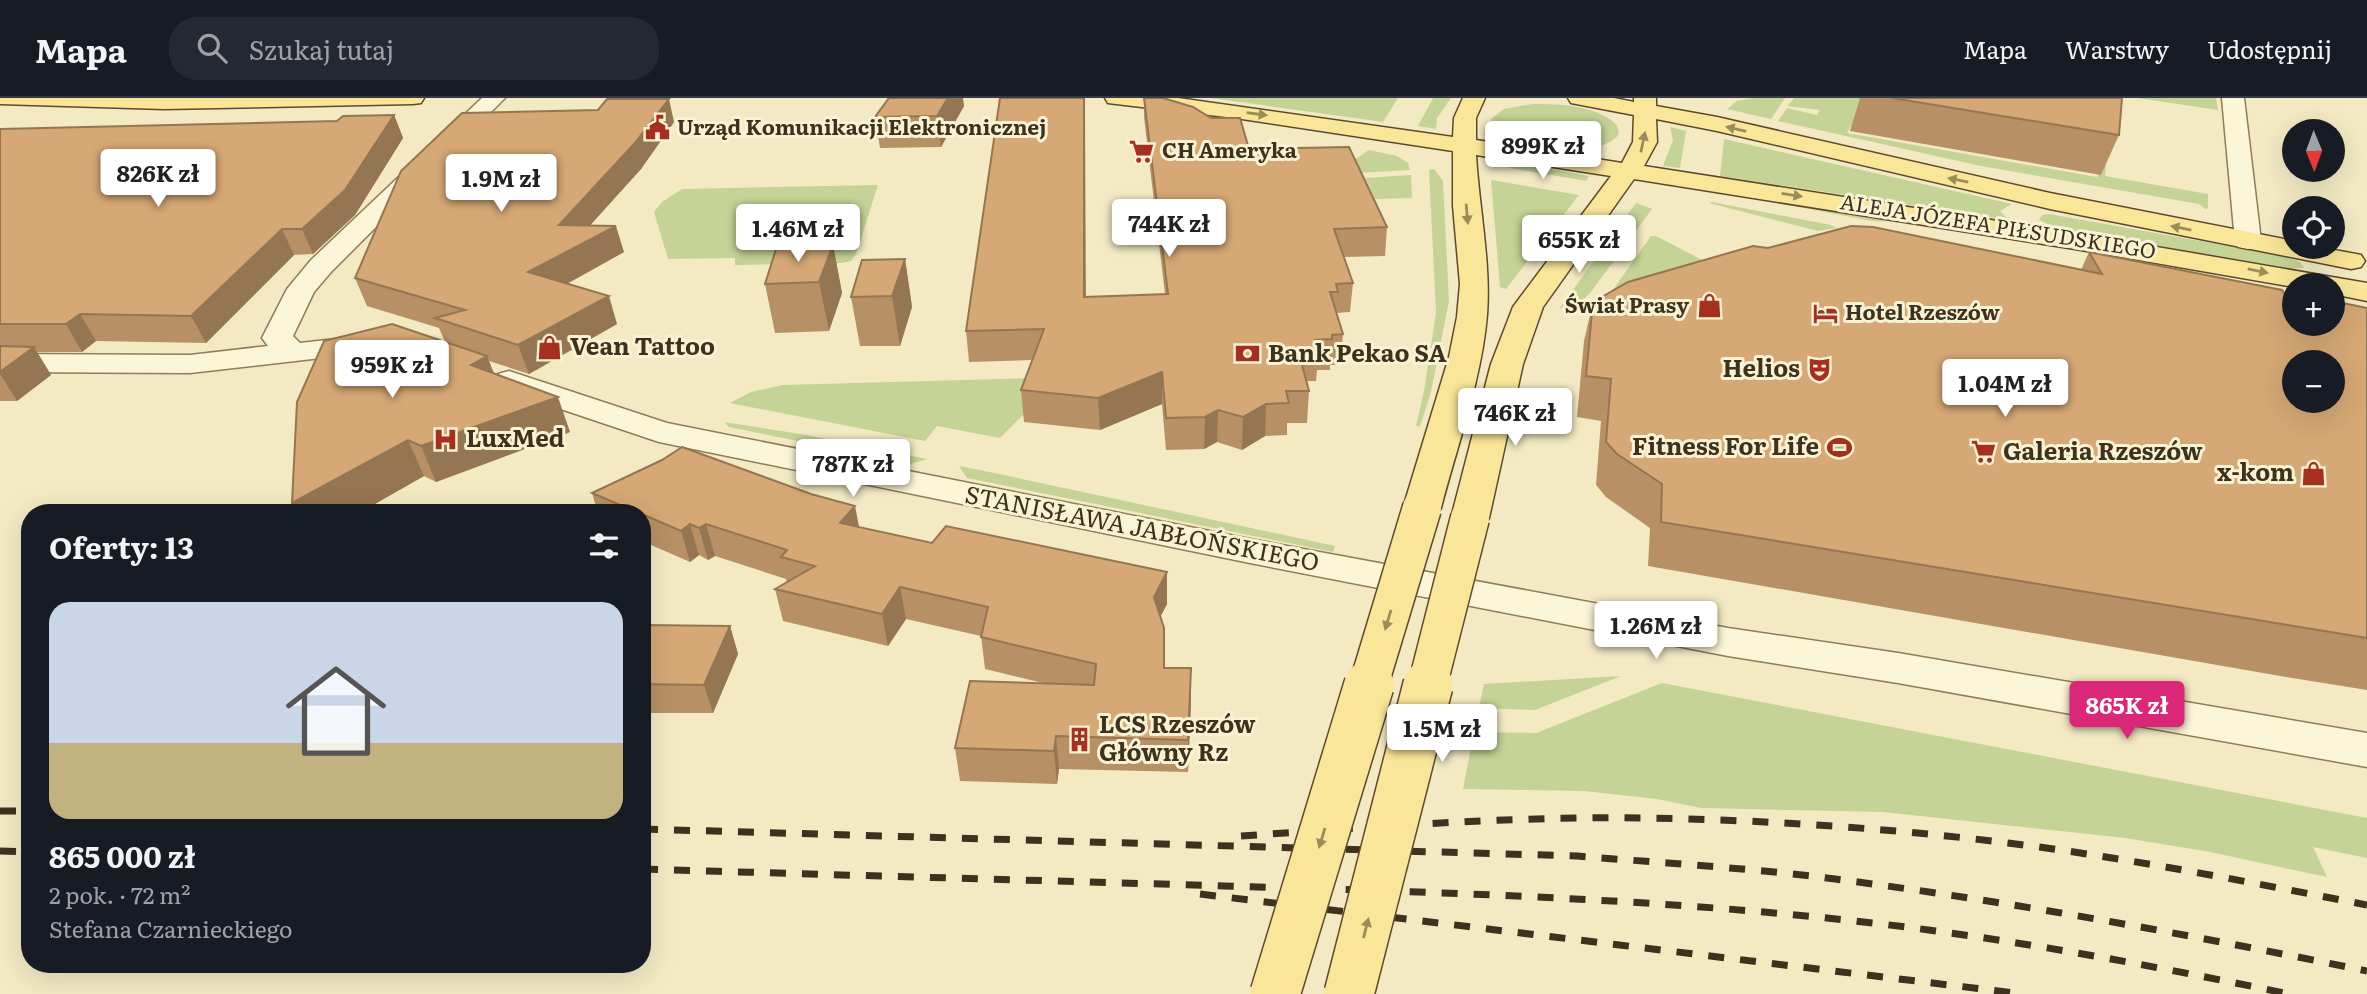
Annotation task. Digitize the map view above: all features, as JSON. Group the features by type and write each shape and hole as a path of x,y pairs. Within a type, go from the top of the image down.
{"main road":[{"path":"52,100 191,102 413,98"},
{"path":"1116,98 1260,114 1465,145"},
{"path":"1275,994 1465,357 1474,284 1466,206 1465,118 1474,98"},
{"name":"ALEJA JÓZEFA PIŁSUDSKIEGO","path":"1579,98 1645,104 2050,201 2248,241 2367,292"},
{"path":"1349,994 1507,364 1528,307 1639,156 1646,142 1645,104"},
{"name":"ALEJA JÓZEFA PIŁSUDSKIEGO","path":"1465,145 2037,232 2306,266 2367,265"},
{"path":"2037,232 2019,217 2020,211 2050,201"}],"street":[{"path":"292,352 277,338 301,289 321,266 494,98"},
{"path":"2233,98 2248,241"},
{"path":"0,101 52,100"},
{"path":"0,363 190,364 387,343 407,345"},
{"name":"STANISŁAWA JABŁOŃSKIEGO","path":"483,372 659,432 1424,586 1728,642 1898,668 2367,750"}],"green space":[{"path":"1211,98 1398,98 1383,122"},
{"path":"1433,98 1451,98 1437,118 1436,129 1418,126"},
{"path":"1785,98 1771,119 1727,109 1737,101"},
{"path":"1794,98 1868,98 1847,133 2097,177 2107,151 2105,176 2208,194 2208,208 2205,209 2199,204 1981,166 1778,121 1787,108 1817,115 1820,110 1788,106"},
{"path":"2137,98 2216,98 2218,110"},
{"path":"1532,104 1566,105 1599,113 1617,125 1619,134 1594,148 1556,149 1518,142 1492,127 1491,119 1504,109"},
{"path":"1670,127 1686,131 1680,168 1663,166 1673,140"},
{"path":"1724,139 2012,204 2000,211 2009,220 1720,176"},
{"path":"1369,150 1397,156 1408,163 1410,170 1358,173 1347,165"},
{"path":"1492,159 1589,176 1586,181 1493,165"},
{"path":"1434,169 1443,181 1449,301 1431,392 1420,426 1416,426 1436,313 1429,170"},
{"path":"1411,175 1412,198 1375,199 1365,178"},
{"path":"1491,180 1579,195 1506,289 1500,287"},
{"path":"878,185 856,254 851,261 842,263 735,265 735,258 668,259 654,212 662,202 682,189"},
{"path":"1766,201 1909,222 1872,221"},
{"path":"1636,203 1652,209 1591,292 1585,298 1559,309"},
{"path":"1709,203 1836,228 1818,231"},
{"path":"2049,214 2282,256 2282,259 2300,262 2304,268 2287,269 2056,228 2039,220 2042,215"},
{"path":"1651,236 1656,236 1706,262 1613,290"},
{"path":"1037,378 1035,403 1000,438 937,426 925,441 730,403 751,392 783,385"},
{"path":"724,422 927,459 911,464 729,427"},
{"path":"959,466 1335,546 1333,552 967,478"},
{"path":"1621,676 1535,710 1479,708 1484,684"},
{"path":"1662,683 2367,818 2367,858 2313,847 2327,877 2210,852 2125,838 1883,812 1701,808 1657,799 1584,791 1463,789 1474,732 1536,733"}],"building":[{"path":"889,98 948,98 937,116 875,117"},
{"path":"1000,98 1084,98 1084,297 1168,294 1144,98 1163,98 1193,107 1211,118 1240,118 1249,149 1349,147 1387,227 1334,229 1353,283 1336,284 1338,292 1330,292 1343,334 1332,335 1332,339 1315,340 1318,350 1298,350 1309,391 1286,391 1289,403 1266,404 1243,417 1218,410 1205,417 1166,418 1162,372 1098,398 1021,390 1044,329 966,331"},
{"path":"1892,98 2122,98 2119,135"},
{"path":"607,99 669,99 634,144 559,225 616,226 528,272 609,296 518,345 435,318 465,310 355,278 401,171 462,113 598,110"},
{"path":"394,115 345,190 302,229 282,229 191,316 80,314 66,324 0,324 0,129 337,121 343,116"},
{"name":"Galeria Rzeszów","path":"1851,226 1873,227 2102,274 2089,252 2282,290 2282,336 2345,336 2345,303 2367,308 2367,638 1661,522 1662,484 1617,454 1606,442 1611,379 1586,376 1593,302 1628,282 1753,246 1768,248"},
{"path":"833,245 819,282 765,284 777,246"},
{"path":"905,259 892,296 851,297 862,260"},
{"path":"392,324 487,356 471,365 558,397 421,446 408,440 292,503 297,402 324,341"},
{"path":"0,346 34,347 0,372"},
{"path":"682,447 811,494 855,506 840,523 932,543 946,526 1167,572 1154,597 1164,628 1164,668 1191,668 1188,740 1056,736 1054,751 955,748 970,681 1094,685 1096,664 981,637 988,607 900,587 882,614 775,589 815,566 781,557 787,550 706,524 699,528 690,524 681,531 651,518 651,504 618,504 592,493 662,460"},
{"path":"651,625 730,626 704,685 651,684"}],"railway":[{"path":"0,811 21,811"},
{"path":"1241,836 1544,819 1645,818 1781,823 1918,833 2053,849 2367,905"},
{"path":"651,829 1577,856 1706,866 1835,879 1969,898 2169,932 2367,971"},
{"path":"0,851 21,852"},
{"path":"651,869 1540,897 1776,913 2019,943 2289,994"},
{"path":"1200,894 2023,994"}],"place":[{"name":"Urząd Komunikacji Elektronicznej","path":"657,128"},
{"name":"CH Ameryka","path":"1142,151"},
{"name":"Świat Prasy","path":"1709,306"},
{"name":"Hotel Rzeszów","path":"1825,313"},
{"name":"Vean Tattoo","path":"550,347"},
{"name":"Bank Pekao SA","path":"1248,354"},
{"name":"Helios","path":"1820,369"},
{"name":"LuxMed","path":"446,439"},
{"name":"Fitness For Life","path":"1839,447"},
{"name":"Galeria Rzeszów","path":"1983,452"},
{"name":"x-kom","path":"2314,473"},
{"name":"LCS Rzeszów Główny Rz","path":"1079,739"}]}
